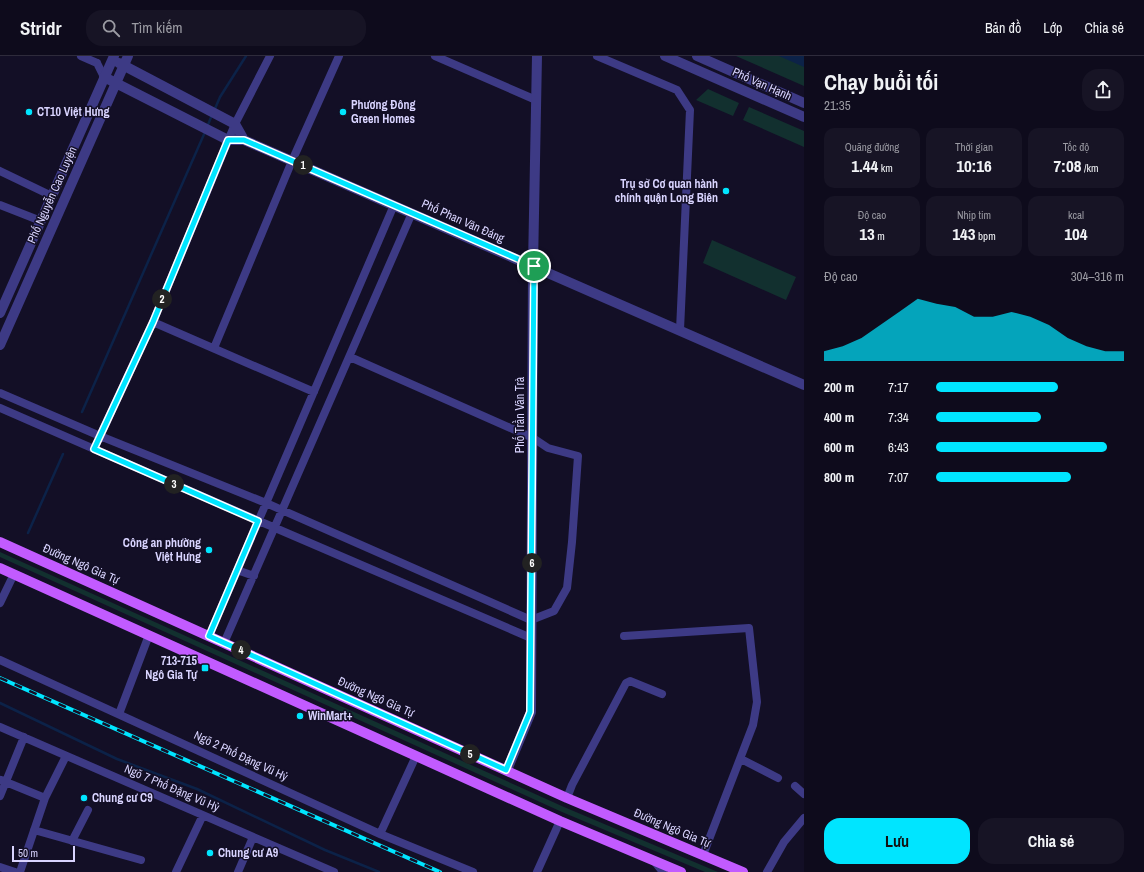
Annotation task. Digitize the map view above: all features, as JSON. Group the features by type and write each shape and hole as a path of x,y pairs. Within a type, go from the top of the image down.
{"main road":[{"name":"Đường Ngô Gia Tự","path":"0,542 567,798 743,872"},
{"path":"0,568 560,821 681,872"}],"street":[{"path":"81,56 97,62 113,58 126,61 208,110 235,124 244,140"},
{"path":"94,449 153,322 235,124 270,56"},
{"path":"214,348 292,161 339,56"},
{"path":"435,56 536,100"},
{"name":"Phố Trần Văn Trà","path":"506,770 530,712 537,56"},
{"path":"597,56 677,90 690,110 680,330"},
{"name":"Phố Vạn Hạnh","path":"665,56 804,117"},
{"name":"Phố Vạn Hạnh","path":"698,56 804,103"},
{"name":"Phố Nguyễn Cao Luyện","path":"0,313 113,58"},
{"name":"Phố Nguyễn Cao Luyện","path":"0,345 126,61"},
{"path":"97,62 104,77"},
{"name":"Phố Phan Văn Đáng","path":"104,77 228,140 244,140 804,384"},
{"path":"0,171 52,196"},
{"path":"0,205 41,221"},
{"path":"209,636 394,205"},
{"path":"224,643 412,213"},
{"path":"153,322 314,392"},
{"path":"0,393 100,436 266,503 531,620 554,611 567,588 578,456 548,448 533,438 350,356"},
{"path":"0,408 531,638"},
{"path":"237,570 254,576"},
{"path":"0,603 14,574"},
{"path":"624,636 749,628 757,702 753,725 703,855"},
{"path":"119,714 149,635"},
{"name":"Ngõ 2 Phố Đặng Vũ Hỷ","path":"0,660 380,834 474,872"},
{"path":"567,798 572,785 626,683 630,681 662,694"},
{"name":"Ngõ 7 Phố Đặng Vũ Hỷ","path":"0,727 326,870 334,872"},
{"path":"0,796 2,781 24,737"},
{"path":"20,872 45,798 66,756"},
{"path":"380,834 416,756"},
{"path":"741,759 778,778"},
{"path":"2,781 45,798"},
{"path":"795,786 804,794"},
{"path":"72,841 88,810"},
{"path":"176,872 203,815"},
{"path":"767,872 784,842 804,818"},
{"path":"537,872 560,821"},
{"path":"34,830 141,860"},
{"path":"238,872 253,837"},
{"path":"654,861 663,872"},
{"path":"0,867 15,872"}],"green space":[{"path":"736,56 804,56 804,86"},
{"path":"708,89 739,103 733,116 696,100"},
{"path":"749,107 804,131 804,147 743,120"},
{"path":"712,240 796,277 786,300 703,263"},
{"path":"0,552 564,807 718,872 705,872 562,812 0,557"}],"water":[{"path":"779,56 804,56 804,67"}],"waterway":[{"path":"214,111 220,97 246,56"},
{"path":"207,127 212,115"},
{"path":"82,412 205,132"},
{"path":"28,533 63,454"},
{"path":"0,703 117,759 197,789 325,850 379,872"}],"railway":[{"path":"0,678 440,872"}],"place":[{"name":"CT10 Việt Hưng","path":"29,112"},
{"name":"Phương Đông Green Homes","path":"343,112"},
{"name":"Trụ sở Cơ quan hành chính quận Long Biên","path":"726,191"},
{"name":"Công an phường Việt Hưng","path":"209,550"},
{"name":"713-715 Ngô Gia Tự","path":"205,668"},
{"name":"WinMart+","path":"300,716"},
{"name":"Chung cư C9","path":"84,798"},
{"name":"Chung cư A9","path":"210,853"}],"route":[{"path":"228,140 244,140 534,266 530,712 506,770 209,636 258,521 94,449 153,322 228,140"}]}
